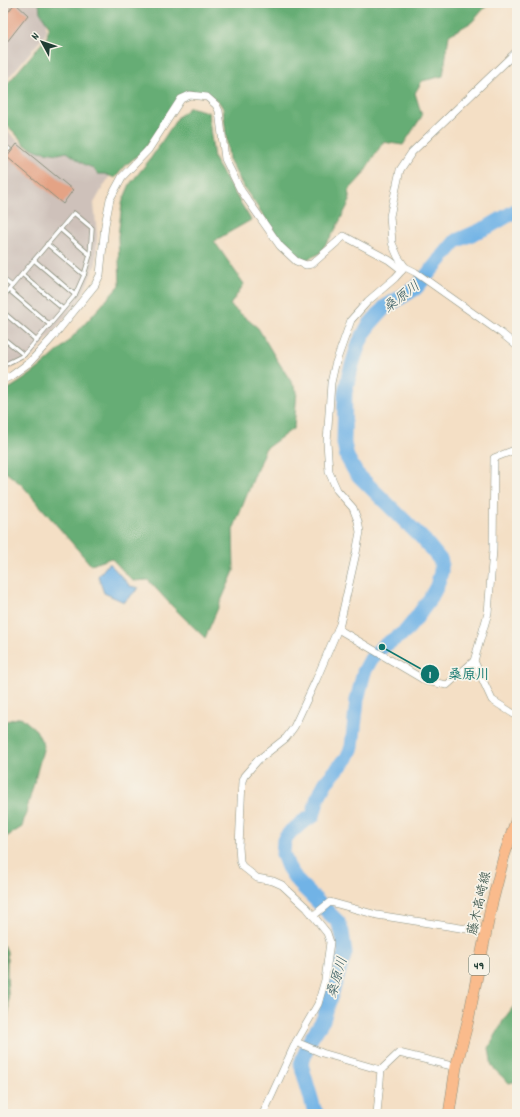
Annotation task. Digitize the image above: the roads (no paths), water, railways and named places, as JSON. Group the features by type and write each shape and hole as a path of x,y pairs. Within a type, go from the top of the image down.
{"main road":[{"name":"藤木高崎線","path":"449,1114 456,1067 468,1021 486,932 504,856 517,818"}],"street":[{"path":"403,269 392,243 390,216 402,164 412,152 517,51"},
{"path":"3,380 30,362 58,332 95,285 100,275 105,225 110,199 122,177 148,150 181,99 190,95 207,97 216,105 219,111 225,159 230,170 240,189 280,246 296,261 306,265 312,264 344,236 390,260 403,269 415,272 517,346"},
{"path":"263,1114 296,1042 318,1004 324,980 330,942 327,933 307,908 282,885 273,881 257,878 242,866 239,847 242,781 244,776 258,760 286,738 294,727 338,629 360,532 353,508 337,490 329,472 327,442 331,383 335,365 351,320 368,301 403,269"},
{"path":"338,629 426,681 447,685 474,661 488,613 493,550 494,458 517,448"},
{"path":"474,661 492,700 517,716"},
{"path":"313,916 330,902 377,915 486,932"},
{"path":"296,1042 322,1053 381,1070"},
{"path":"377,1114 381,1070 399,1053 456,1067"}],"lane":[{"path":"3,145 9,149"},
{"path":"3,297 74,212 92,228 90,255 76,295 24,355 4,365 3,364"},
{"path":"60,229 90,255"},
{"path":"47,244 84,275"},
{"path":"34,260 76,295"},
{"path":"22,274 63,309"},
{"path":"3,278 12,286"},
{"path":"9,290 50,325"},
{"path":"3,312 37,341"},
{"path":"3,338 24,355"}],"water":[{"path":"109,563 130,586 139,588 124,602 104,593 98,576"}],"waterway":[{"name":"桑原川","path":"317,1114 314,1109 301,1064 310,1040 323,1020 345,953 342,932 338,922 298,882 288,867 283,854 284,840 291,831 313,816 318,797 326,782 347,758 352,747 357,700 364,672 371,659 382,647 405,632 414,621 430,599 437,586 441,572 441,561 424,540 356,473 347,457 344,443 345,393 359,343 369,325 385,307 416,288 456,241 488,227 517,210"}],"place":[{"name":"桑原川","path":"382,647"}]}
